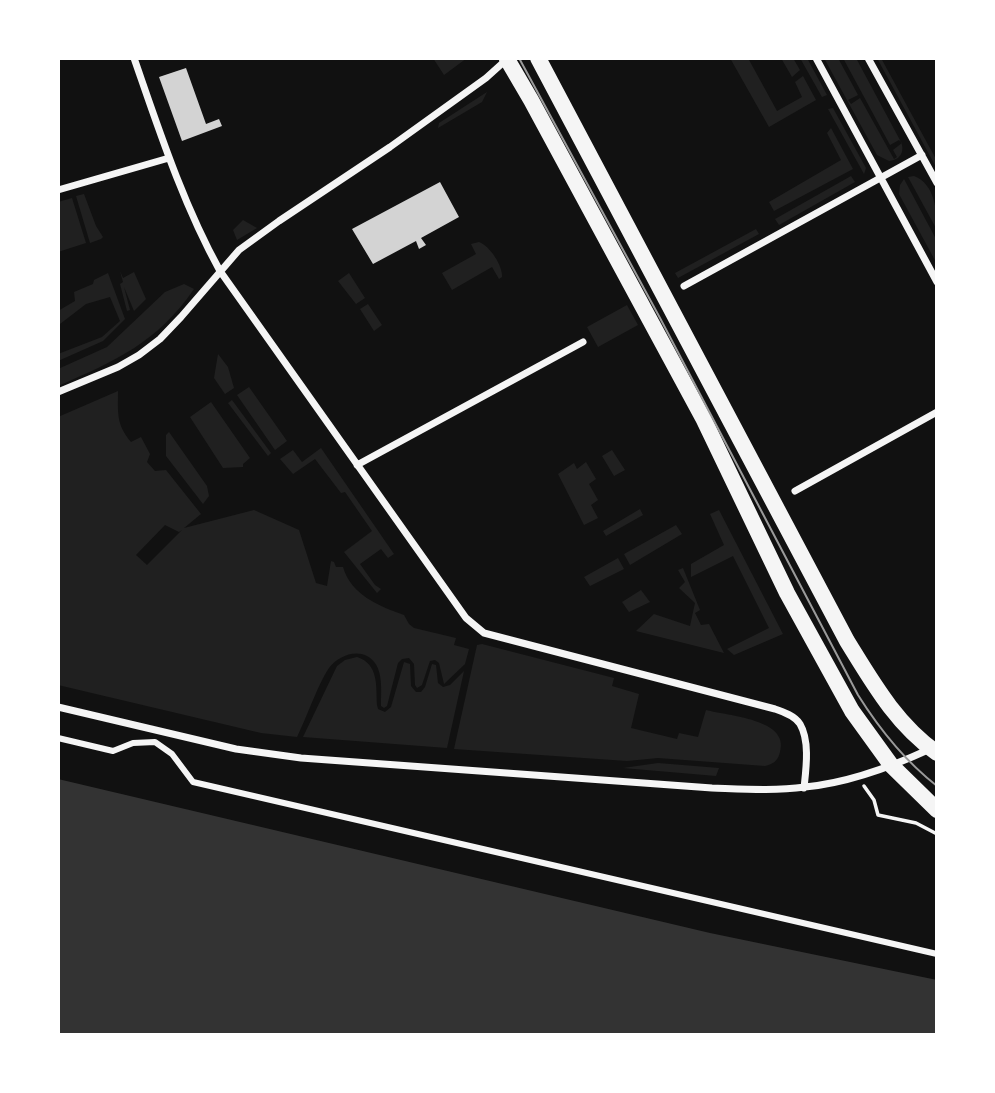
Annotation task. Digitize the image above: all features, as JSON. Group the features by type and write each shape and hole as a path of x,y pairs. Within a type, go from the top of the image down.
{"main road":[{"path":"508,58 704,420 787,593 852,711 891,765 937,810"},
{"path":"538,58 847,641 888,706 935,749"}],"street":[{"path":"134,58 169,158 206,246 220,271 453,602 478,629 501,638 750,702 789,715 800,724 804,740 804,788"},
{"path":"58,392 118,367 139,355 181,317 239,250 390,147 485,78 508,58"},
{"path":"816,58 937,282"},
{"path":"868,58 937,183"},
{"path":"684,286 922,155"},
{"path":"58,190 169,158"},
{"path":"356,465 583,342"},
{"path":"795,491 937,412"},
{"path":"58,707 236,749 302,758 688,787 804,788 856,776 935,749"},
{"path":"58,738 113,751 133,743 155,742 172,754 193,782 937,954"}],"path":[{"path":"856,776 874,800 878,815 916,823 937,834"}],"shaded area":[{"path":"433,58 467,58 444,75"},
{"path":"730,58 748,58 777,111 802,97 795,82 803,76 816,100 769,127"},
{"path":"781,58 793,58 800,70 792,77"},
{"path":"800,58 807,58 827,95 822,97"},
{"path":"824,58 838,58 858,95 848,100 851,104 860,98 894,159 897,157 893,150 901,143 902,152 899,157 893,160 889,161 877,155"},
{"path":"843,58 856,58 901,142 899,140 890,145"},
{"path":"877,58 881,58 937,161 937,169"},
{"path":"487,92 482,102 438,128 439,123"},
{"path":"833,108 866,168 864,174 828,109"},
{"path":"831,128 853,169 774,211 769,202 841,160 827,133"},
{"path":"851,176 855,182 779,225 775,219"},
{"path":"914,176 931,192 937,230 908,177"},
{"path":"904,179 937,241 937,264 899,194"},
{"path":"84,194 103,237 90,243 76,196"},
{"path":"72,198 86,243 58,252 58,202"},
{"path":"243,220 257,228 237,240 233,230"},
{"path":"756,229 759,234 678,278 675,273"},
{"path":"479,242 495,257 502,277 499,279 492,267 452,290 442,273 476,254 471,244"},
{"path":"120,271 123,278 134,272 146,299 134,311 124,287 130,310 127,311 120,284 123,282"},
{"path":"108,273 125,319 103,341 58,361 58,354 102,337 120,321 110,297 86,304 60,324 58,311 75,301 74,292 93,284 94,280"},
{"path":"349,273 365,298 356,304 338,281"},
{"path":"184,284 194,289 180,308 150,337 116,359 58,386 58,369 107,347 165,292"},
{"path":"368,304 382,325 374,331 360,309"},
{"path":"627,305 638,325 598,347 587,327"},
{"path":"218,354 228,367 234,388 225,394 214,378"},
{"path":"249,387 287,441 275,450 237,395"},
{"path":"118,391 119,418 126,436 131,442 141,437 150,454 147,462 155,471 166,470 201,514 184,528 254,510 299,530 316,583 327,586 331,561 334,562 336,567 343,567 352,585 359,592 404,615 414,628 456,638 454,645 469,649 465,664 444,684 439,663 430,661 422,685 417,688 414,664 409,658 402,659 398,663 387,706 384,708 381,706 380,678 375,663 358,653 345,656 329,668 297,737 261,733 58,685 58,417","holes":["165,525 179,532 182,530 147,565 136,555"]},
{"path":"232,400 271,453 268,456 228,403"},
{"path":"211,402 250,458 243,467 223,468 190,417"},
{"path":"169,432 207,486 209,496 203,504 166,456 166,435"},
{"path":"321,448 394,554 388,558 381,549 360,564 381,589 377,593 344,552 372,531 345,492 341,493 315,459 293,474 280,459 293,450 302,462"},
{"path":"612,450 625,470 614,476 602,456"},
{"path":"586,462 596,479 589,484 598,500 591,505 598,518 584,525 558,474 574,463 577,469"},
{"path":"640,509 643,515 606,536 603,531"},
{"path":"719,510 783,634 734,655 727,649 769,628 733,556 691,577 691,564 724,545 710,514"},
{"path":"676,525 682,534 630,565 624,554"},
{"path":"618,558 624,569 590,586 584,577"},
{"path":"683,568 700,610 695,613 701,625 709,624 724,653 636,631 654,614 690,626 695,603 679,588 685,582 678,570"},
{"path":"641,590 650,602 629,612 622,602"},
{"path":"482,644 614,678 612,686 639,694 631,728 677,739 679,733 698,737 706,710 742,717 767,726 776,732 781,741 779,755 775,762 765,766 658,758 627,761 454,749 477,645"},
{"path":"357,657 373,670 378,709 385,712 391,707 404,662 410,664 411,686 416,692 421,692 425,687 432,664 436,665 438,683 443,687 450,685 464,671 447,748 303,737 337,666 345,660"},
{"path":"658,763 719,768 716,776 623,768"},
{"path":"58,779 710,933 937,980 937,1035 58,1035"}],"building":[{"path":"186,68 206,124 219,119 222,126 182,141 159,77"},
{"path":"440,182 459,217 421,238 426,245 419,249 416,241 373,264 352,229"}],"tram line":[{"path":"519,58 660,318 858,695 894,744 937,786"}]}
